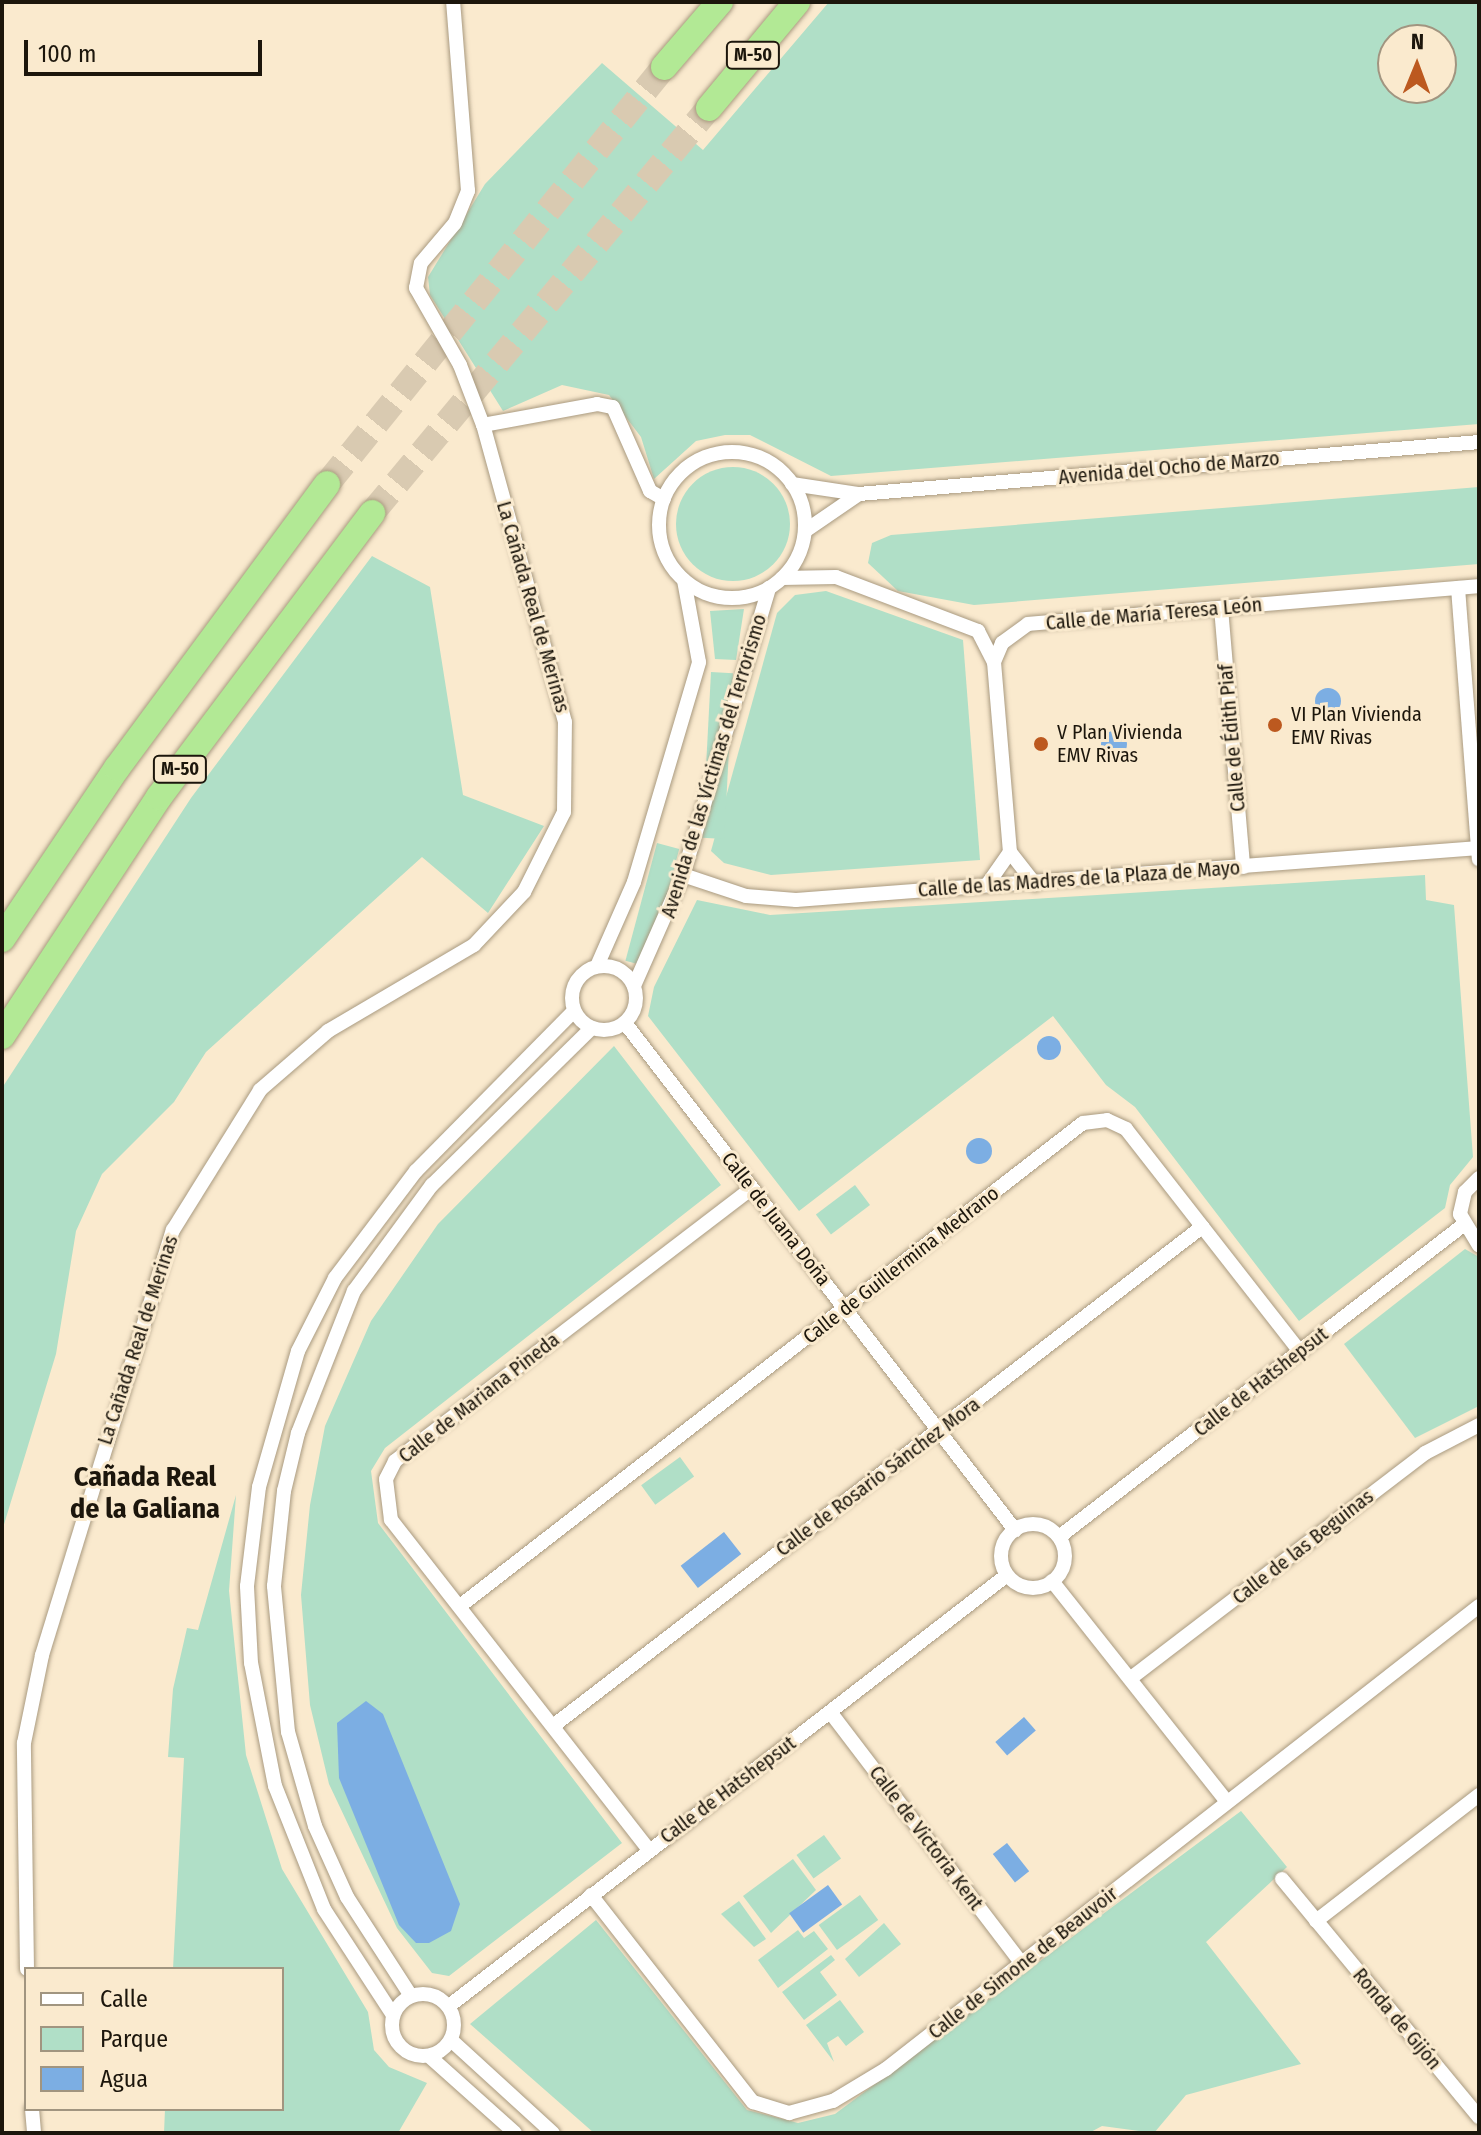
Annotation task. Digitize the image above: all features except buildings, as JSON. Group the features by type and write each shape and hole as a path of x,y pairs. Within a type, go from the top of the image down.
{"highway":[{"name":"M-50","path":"664,67 720,2"},
{"name":"M-50","path":"709,108 797,2"},
{"name":"M-50","path":"2,939 117,768 327,484"},
{"name":"M-50","path":"2,1036 159,797 372,513"}],"street":[{"name":"La Cañada Real de Merinas","path":"27,1967 24,1743 46,1640 173,1230 260,1090 328,1031 474,945 524,892 564,812 565,722 483,425 460,365 416,288 421,263 455,223 468,191 453,2"},
{"path":"483,425 613,407 650,491 664,499"},
{"name":"Avenida del Ocho de Marzo","path":"792,484 859,494 1479,442"},
{"path":"515,2133 429,2056 402,2049 392,2033 393,2015 324,1909 275,1786 251,1663 247,1586 259,1487 298,1351 335,1278 416,1171 574,1011 575,982 597,966 634,882 699,662 684,580 661,542 664,499 682,472 726,452 759,457 792,484 805,531 782,578 769,588 725,598 684,580"},
{"name":"Avenida del Ocho de Marzo","path":"805,531 859,494"},
{"path":"782,578 836,577 968,624 994,662 1010,852 1035,884"},
{"name":"Calle de María Teresa León","path":"994,662 1002,643 1028,624 1479,586"},
{"name":"Avenida de las Víctimas del Terrorismo","path":"634,986 683,875 769,588"},
{"path":"1458,588 1479,859"},
{"name":"Calle de Édith Piaf","path":"1221,608 1243,867"},
{"name":"Calle de las Madres de la Plaza de Mayo","path":"683,875 772,900 1035,884 1479,848"},
{"path":"987,885 1010,852"},
{"path":"411,1996 347,1897 315,1826 288,1732 274,1586 284,1491 298,1433 354,1291 432,1185 592,1028 625,1023 635,1006 634,986 617,968 597,966"},
{"path":"574,1011 592,1028"},
{"name":"Calle de Juana Doña","path":"625,1023 1015,1530"},
{"name":"Calle de Guillermina Medrano","path":"460,1606 845,1308 1095,1120 1126,1129 1300,1352"},
{"path":"1479,1178 1461,1203 1462,1226 1479,1246"},
{"name":"Calle de Mariana Pineda","path":"649,1850 391,1520 386,1479 395,1461 752,1188"},
{"name":"Calle de Hatshepsut","path":"1059,1537 1462,1226"},
{"name":"Calle de Rosario Sánchez Mora","path":"553,1726 1202,1227"},
{"name":"Calle de las Beguinas","path":"1131,1678 1425,1453 1479,1425"},
{"path":"1043,1526 1059,1537 1065,1556 1052,1581 1033,1588 1007,1575 1003,1546 1015,1530 1043,1526"},
{"name":"Calle de Hatshepsut","path":"449,2006 1007,1575"},
{"path":"1052,1581 1225,1799"},
{"name":"Calle de Simone de Beauvoir","path":"591,1895 738,2088 753,2102 789,2113 863,2087 1224,1808 1225,1799 1479,1606"},
{"name":"Calle de Victoria Kent","path":"831,1713 1022,1964"},
{"path":"1316,1921 1479,1795"},
{"name":"Ronda de Gijón","path":"1282,1879 1479,2117"},
{"path":"393,2015 411,1996 432,1995 449,2006 451,2040 553,2133"},
{"path":"429,2056 451,2040"},
{"path":"32,2111 34,2133"}],"green space":[{"path":"829,2 1479,2 1479,424 831,476 750,435 725,435 696,441 654,479 641,437 609,395 562,385 503,411 430,295 428,277 485,184 602,63 703,150"},
{"path":"733,467 755,471 774,483 786,502 790,524 786,546 774,565 755,577 733,581 711,577 692,565 680,546 676,524 680,502 692,483 711,471"},
{"path":"1479,487 1479,564 974,605 898,591 868,563 872,543 891,535"},
{"path":"372,556 430,587 463,795 544,826 488,913 422,857 206,1052 174,1102 102,1174 76,1231 56,1354 2,1531 2,1088 191,798"},
{"path":"826,591 963,640 980,860 771,875 724,863 711,851 777,613 795,595"},
{"path":"744,609 736,660 715,659 710,611"},
{"path":"711,672 733,673 724,839 702,838"},
{"path":"657,843 679,849 648,967 625,961"},
{"path":"1425,875 1426,900 1454,905 1473,1157 1450,1185 1445,1208 1299,1321 1135,1107 1106,1085 1053,1016 799,1211 648,1016 654,987 697,900 770,915"},
{"path":"614,1046 721,1185 385,1448 371,1471 378,1523 622,1843 449,1976 432,1973 397,1928 329,1784 310,1705 301,1595 310,1505 325,1426 371,1321 438,1224"},
{"path":"855,1185 870,1205 831,1234 816,1214"},
{"path":"1465,1249 1479,1257 1479,1406 1415,1438 1344,1344"},
{"path":"680,1457 694,1476 655,1505 641,1485"},
{"path":"236,1495 229,1591 246,1755 282,1869 368,2012 374,2050 389,2067 427,2083 398,2133 164,2133 165,2111 284,2111 284,1967 173,1967 184,1758 168,1757 173,1689 187,1628 198,1630"},
{"path":"1241,1811 1287,1867 1206,1942 1301,2064 1186,2095 1154,2133 1102,2126 1089,2133 594,2133 470,2024 596,1920 747,2110 798,2123 835,2114"},
{"path":"824,1835 841,1858 814,1878 796,1855"},
{"path":"793,1859 816,1890 771,1933 743,1896"},
{"path":"860,1895 878,1920 837,1950 819,1925"},
{"path":"739,1901 766,1939 754,1947 721,1914"},
{"path":"884,1923 901,1944 859,1977 845,1959"},
{"path":"798,1930 804,1938 814,1931 828,1949 778,1988 758,1960"},
{"path":"831,1955 835,1960 820,1972 837,1995 804,2020 782,1992"},
{"path":"840,2000 864,2032 846,2046 838,2036 827,2043 834,2062 806,2025"}],"water":[{"path":"1328,688 1337,692 1341,701 1337,710 1328,714 1319,710 1315,701 1319,692"},
{"path":"1114,731 1123,735 1127,744 1123,753 1114,757 1105,753 1101,744 1105,735"},
{"path":"1049,1036 1057,1040 1061,1048 1057,1056 1049,1060 1041,1056 1037,1048 1041,1040"},
{"path":"979,1138 988,1142 992,1151 988,1160 979,1164 970,1160 966,1151 970,1142"},
{"path":"724,1532 741,1554 698,1588 681,1566"},
{"path":"366,1701 383,1714 460,1904 451,1931 429,1943 416,1943 399,1925 339,1778 337,1723"},
{"path":"1024,1717 1036,1731 1007,1756 995,1742"},
{"path":"1007,1843 1029,1871 1015,1882 993,1854"},
{"path":"828,1885 842,1904 803,1933 789,1913"}],"tunnel":[{"path":"327,484 664,67"},
{"path":"372,513 709,108"}],"place":[{"name":"VI Plan Vivienda EMV Rivas","path":"1275,725"},
{"name":"V Plan Vivienda EMV Rivas","path":"1041,744"}],"district":[{"name":"Cañada Real de la Galiana","path":"145,1493"}]}
